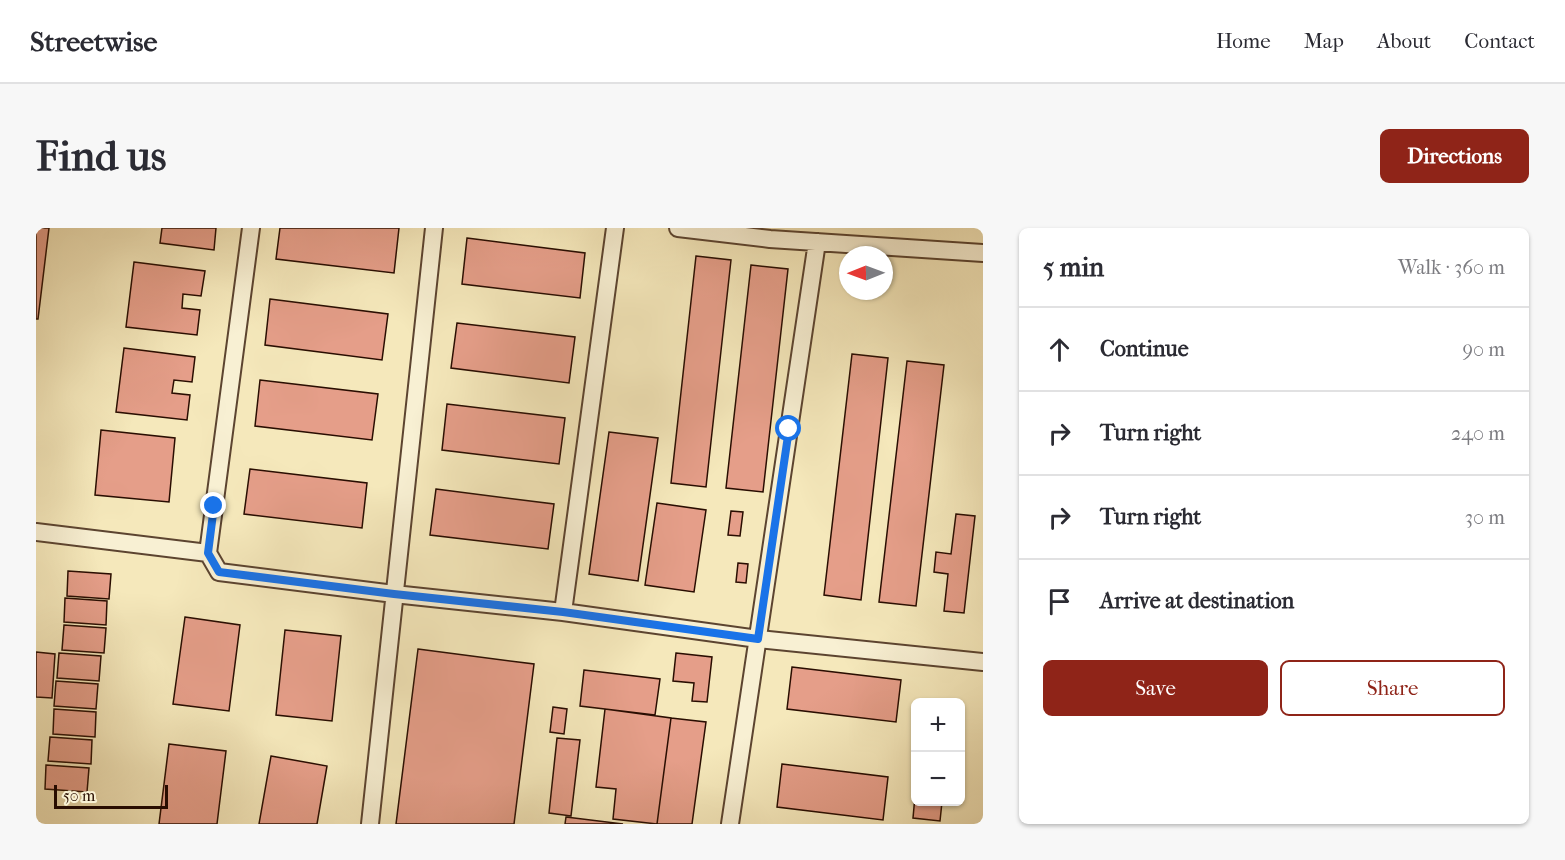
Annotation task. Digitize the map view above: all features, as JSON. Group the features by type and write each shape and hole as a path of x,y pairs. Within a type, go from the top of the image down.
{"lane":[{"path":"250,228 208,553 219,572 563,612 758,639 983,662"},
{"path":"370,824 434,228"},
{"path":"563,612 615,228"},
{"path":"678,228 817,242 983,252"},
{"path":"730,824 817,242"},
{"path":"36,532 208,553"}],"building":[{"path":"36,228 49,228 38,319 36,319"},
{"path":"162,228 216,228 214,250 160,243"},
{"path":"280,228 399,228 394,273 276,259"},
{"path":"467,238 585,253 580,298 462,284"},
{"path":"696,256 731,260 706,487 671,483"},
{"path":"134,262 205,271 201,296 183,294 182,308 200,310 197,335 126,327"},
{"path":"751,265 788,269 763,492 726,488"},
{"path":"270,299 388,314 382,360 265,345"},
{"path":"457,323 575,337 569,383 451,368"},
{"path":"124,348 195,357 192,382 174,380 172,393 190,395 187,420 116,412"},
{"path":"852,354 888,358 861,600 824,595"},
{"path":"907,361 944,365 916,606 879,602"},
{"path":"260,380 378,394 372,440 255,426"},
{"path":"447,404 565,418 559,464 442,450"},
{"path":"101,430 175,438 169,502 95,495"},
{"path":"609,432 658,438 638,581 589,574"},
{"path":"250,469 367,483 362,528 244,514"},
{"path":"436,489 554,504 548,549 430,535"},
{"path":"657,503 706,510 694,592 645,585"},
{"path":"731,511 743,512 740,536 728,535"},
{"path":"956,514 975,516 964,613 944,611 948,574 934,572 936,552 951,554"},
{"path":"738,563 748,564 746,583 736,582"},
{"path":"68,571 111,574 109,599 67,596"},
{"path":"65,598 107,601 106,625 64,622"},
{"path":"185,617 240,625 229,711 173,704"},
{"path":"64,625 106,628 104,653 62,650"},
{"path":"285,630 341,636 332,721 276,715"},
{"path":"418,649 534,664 514,824 396,824"},
{"path":"36,652 55,654 52,698 36,697"},
{"path":"59,653 101,656 99,681 57,678"},
{"path":"676,653 712,657 707,702 692,701 694,683 673,681"},
{"path":"792,667 901,680 896,722 787,709"},
{"path":"584,670 660,679 655,715 580,706"},
{"path":"56,681 98,684 96,709 54,706"},
{"path":"553,707 567,709 564,734 550,732"},
{"path":"54,709 96,712 95,737 53,734"},
{"path":"605,709 671,718 657,824 613,819 616,789 596,787"},
{"path":"671,718 706,722 692,824 657,824"},
{"path":"50,737 92,740 91,764 48,761"},
{"path":"557,738 580,740 571,816 549,813"},
{"path":"169,744 226,751 217,824 159,824"},
{"path":"271,756 327,766 317,824 259,824"},
{"path":"782,764 888,777 883,820 777,807"},
{"path":"46,765 89,768 87,792 45,789"},
{"path":"914,806 942,806 940,821 913,818"},
{"path":"566,817 623,824 565,824"}],"route":[{"path":"214,506 208,553 219,572 563,612 758,639 789,429"}]}
